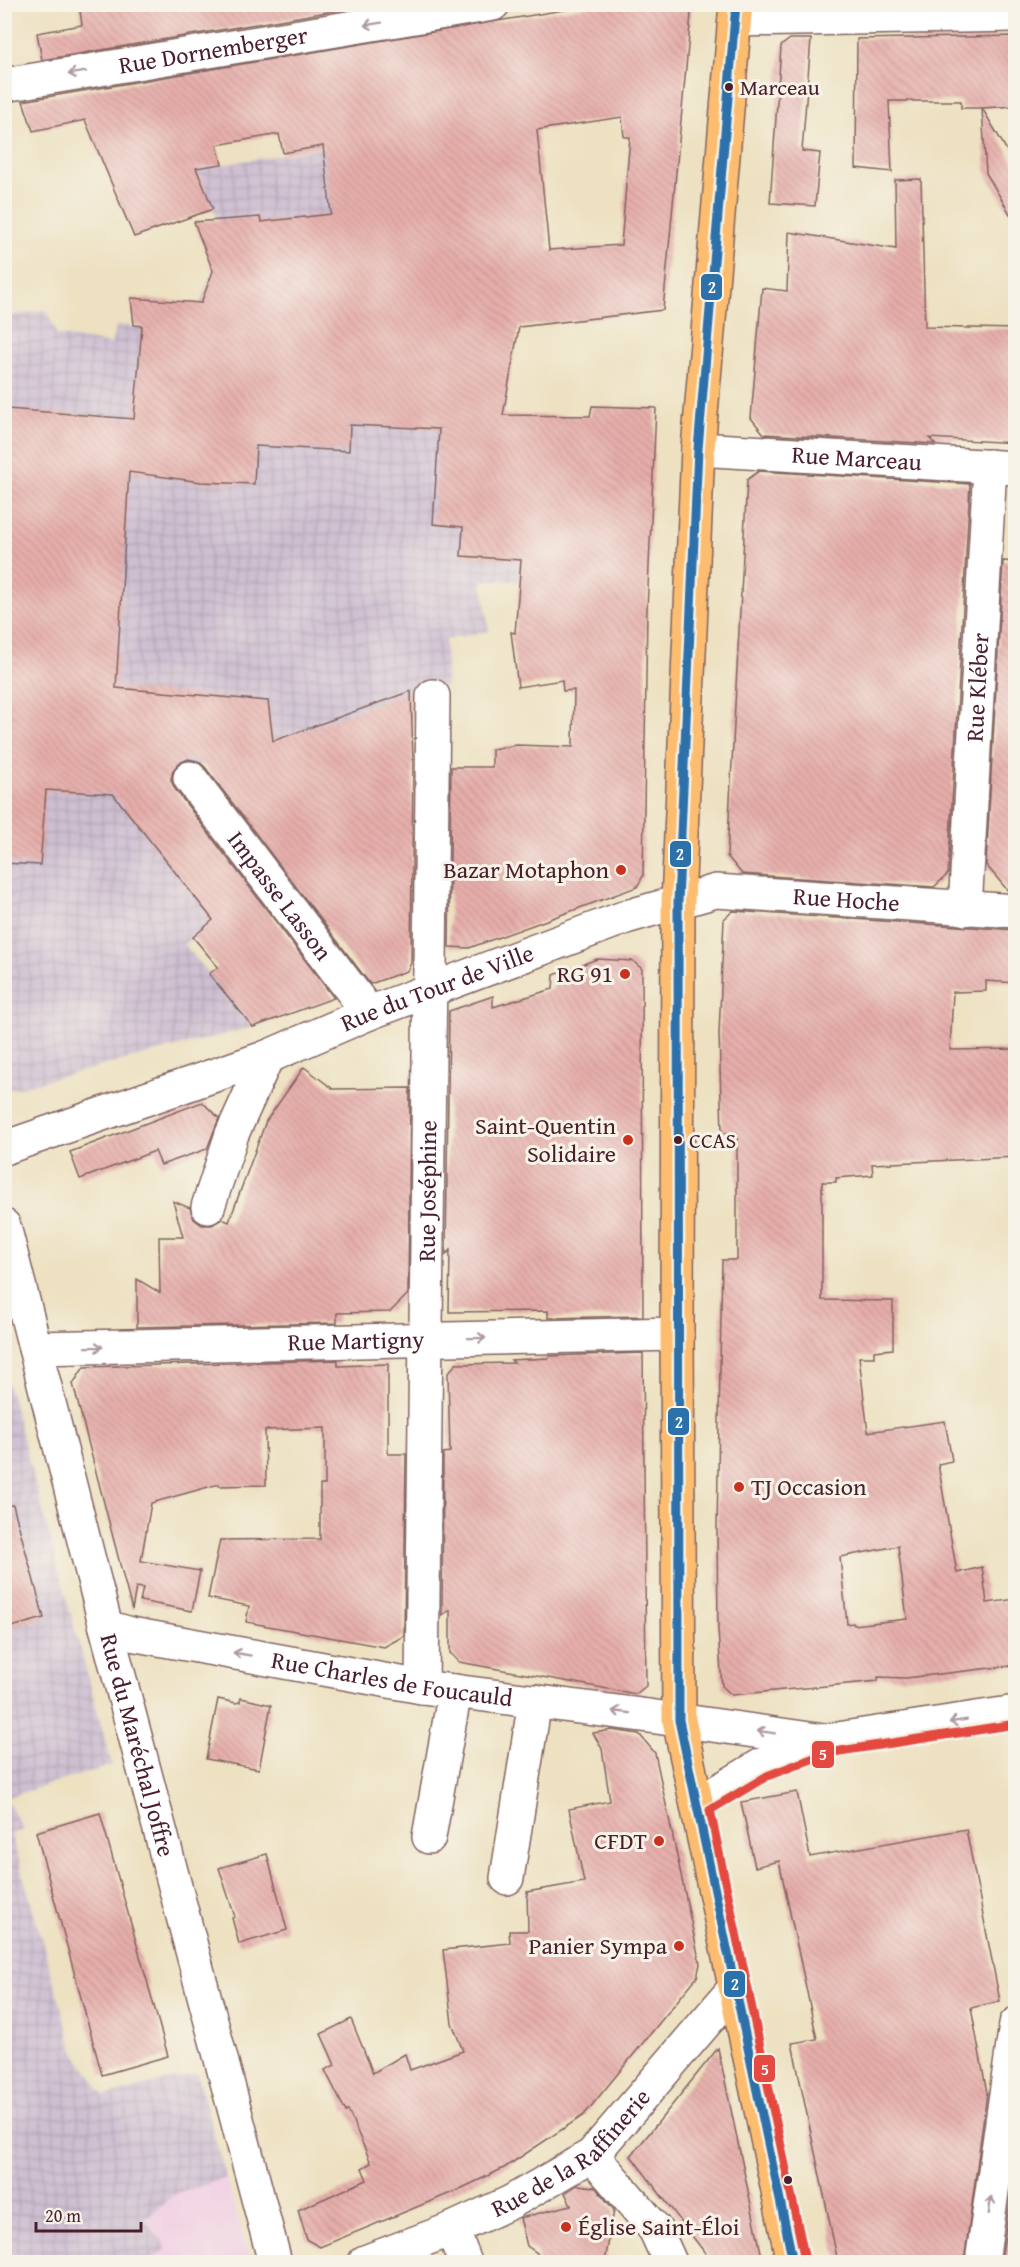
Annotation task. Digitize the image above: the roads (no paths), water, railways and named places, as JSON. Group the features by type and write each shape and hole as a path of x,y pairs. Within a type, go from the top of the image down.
{"main road":[{"path":"736,12 698,449 678,902 679,1720 793,2262"}],"street":[{"name":"Rue Dornemberger","path":"4,85 493,4"},
{"path":"736,12 1016,15"},
{"name":"Rue Marceau","path":"698,449 1003,467"},
{"name":"Rue Kléber","path":"965,909 1003,467"},
{"name":"Rue Joséphine","path":"422,1687 433,696"},
{"name":"Impasse Lasson","path":"190,778 369,1013"},
{"name":"Rue Hoche","path":"678,902 716,891 1016,911"},
{"name":"Rue du Tour de Ville","path":"4,1148 267,1057 369,1013 626,918 678,902"},
{"path":"208,1207 232,1134 267,1057"},
{"name":"Rue du Maréchal Joffre","path":"4,1226 106,1627 275,2262"},
{"name":"Rue Martigny","path":"35,1348 677,1334"},
{"name":"Rue Charles de Foucauld","path":"106,1627 131,1634 422,1687 824,1741"},
{"path":"429,1837 454,1691"},
{"path":"507,1878 535,1701"},
{"path":"697,1804 762,1765 824,1741 1016,1712"},
{"name":"Rue de la Raffinerie","path":"365,2262 452,2229 511,2202 592,2155 735,1988"},
{"path":"982,2262 1016,2024"},
{"path":"592,2155 655,2229 670,2262"},
{"path":"452,2229 465,2262"}],"place":[{"name":"Marceau","path":"729,87"},
{"name":"Bazar Motaphon","path":"621,870"},
{"name":"RG 91","path":"625,974"},
{"name":"Saint-Quentin Solidaire","path":"628,1140"},
{"name":"CCAS","path":"678,1140"},
{"name":"TJ Occasion","path":"739,1487"},
{"name":"CFDT","path":"659,1841"},
{"name":"Panier Sympa","path":"679,1946"},
{"name":"Église Saint-Éloi","path":"566,2227"}]}
